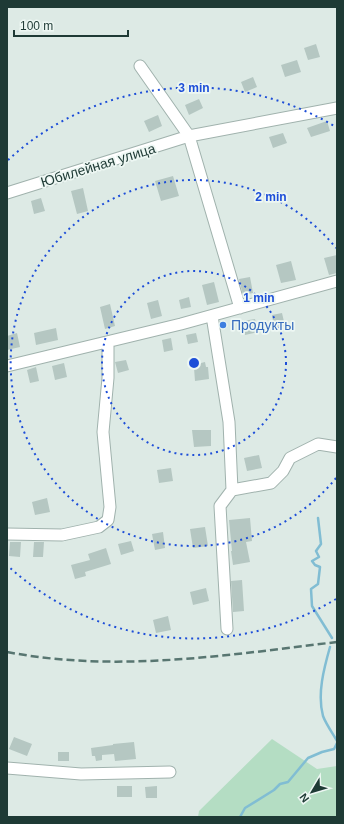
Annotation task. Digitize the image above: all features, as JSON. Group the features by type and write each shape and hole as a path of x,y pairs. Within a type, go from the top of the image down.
{"street":[{"path":"140,66 189,136 240,308"},
{"name":"Юбилейная улица","path":"7,193 189,136 337,108"},
{"path":"7,366 174,326 337,281"},
{"path":"212,316 229,422 232,490 220,506 226,628"},
{"path":"7,534 62,535 99,527 108,520 110,507 103,432 108,378 108,342"},
{"path":"232,490 271,483 283,471 290,458 318,444 337,446"},
{"path":"7,768 81,774 170,772"}],"green space":[{"path":"272,739 317,769 337,766 337,817 198,817 199,811"}],"building":[{"path":"316,44 320,57 308,60 304,48"},
{"path":"297,60 301,72 285,77 281,65"},
{"path":"253,77 257,87 245,92 241,82"},
{"path":"199,99 203,108 189,115 185,105"},
{"path":"158,115 162,126 149,132 144,121"},
{"path":"327,121 330,131 311,137 307,128"},
{"path":"283,133 287,143 273,148 269,137"},
{"path":"173,176 179,196 161,201 155,181"},
{"path":"83,188 88,211 77,214 71,191"},
{"path":"41,198 45,211 34,214 31,201"},
{"path":"337,255 337,273 329,275 324,258"},
{"path":"291,261 296,280 281,283 276,265"},
{"path":"250,277 253,293 243,295 239,279"},
{"path":"214,282 219,302 207,305 202,285"},
{"path":"189,297 191,307 181,309 179,300"},
{"path":"158,300 162,316 151,319 147,303"},
{"path":"110,304 115,326 105,329 100,307"},
{"path":"282,313 285,326 274,328 272,315"},
{"path":"255,319 258,332 245,335 243,321"},
{"path":"56,328 58,340 36,345 34,333"},
{"path":"17,333 20,347 7,350 7,336"},
{"path":"196,333 198,342 188,344 186,335"},
{"path":"171,338 173,350 164,352 162,340"},
{"path":"126,360 129,370 118,373 115,362"},
{"path":"205,362 206,367 208,367 209,379 195,381 194,368 198,368 197,364"},
{"path":"64,363 67,377 55,380 52,366"},
{"path":"36,367 39,381 30,383 27,370"},
{"path":"192,430 211,430 211,446 194,447"},
{"path":"259,455 262,468 247,471 244,458"},
{"path":"171,468 173,481 159,483 157,470"},
{"path":"47,498 50,512 35,515 32,502"},
{"path":"250,518 252,541 246,542 250,562 233,565 229,520"},
{"path":"205,527 208,546 193,548 190,529"},
{"path":"163,532 165,548 155,550 152,534"},
{"path":"131,541 134,551 121,555 118,544"},
{"path":"10,542 21,542 20,557 9,556"},
{"path":"34,542 44,542 43,557 33,557"},
{"path":"106,548 111,564 85,572 86,576 75,579 71,565 90,560 88,554"},
{"path":"242,580 244,611 233,612 231,581"},
{"path":"206,588 209,601 193,605 190,592"},
{"path":"168,616 171,630 156,633 153,620"},
{"path":"14,737 32,744 27,756 9,749"},
{"path":"134,742 136,759 115,761 114,754 102,755 102,760 96,761 95,756 92,756 91,748"},
{"path":"58,752 69,752 69,761 58,761"},
{"path":"117,786 132,786 132,797 117,797"},
{"path":"157,786 157,798 146,798 145,787"}],"waterway":[{"path":"318,518 321,544 316,551 319,557 312,561 315,565 320,567 318,584 311,589 312,606 332,638"},
{"path":"330,647 322,681 321,708 324,719 337,741"},
{"path":"240,817 245,808 274,790 280,784 288,782 308,758 334,749 337,743"}],"railway":[{"path":"7,652 48,658 90,661 172,660 337,642"}],"place":[{"name":"Продукты","path":"223,325"}]}
